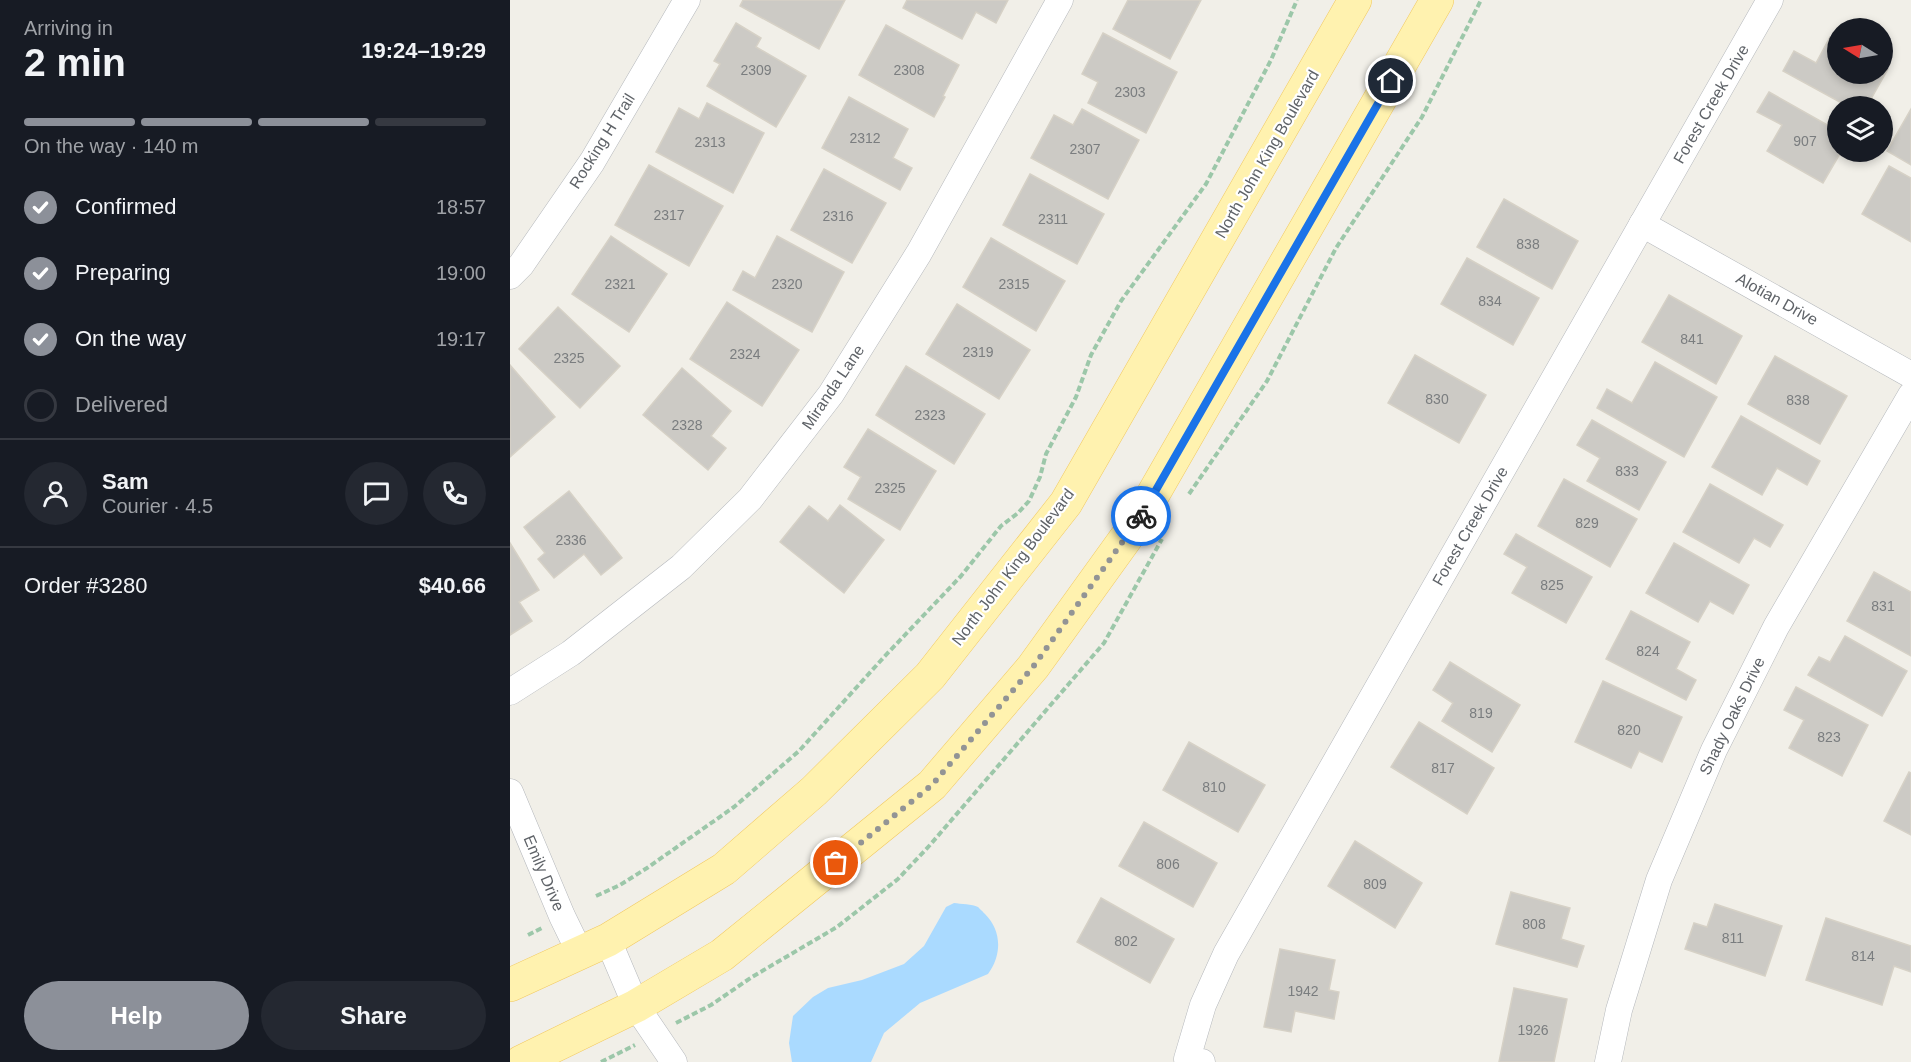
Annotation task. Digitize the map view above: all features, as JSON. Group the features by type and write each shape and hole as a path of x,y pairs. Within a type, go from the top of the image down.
{"main road":[{"name":"North John King Boulevard","path":"510,985 594,946 724,869 814,791 930,676 1066,503 1355,0"},
{"path":"521,1062 636,1006 722,955 932,785 1033,667 1136,524 1437,0"}],"street":[{"name":"Rocking H Trail","path":"510,276 521,265 592,162 687,0"},
{"name":"Miranda Lane","path":"510,692 571,653 681,567 750,499 831,394 919,253 1060,0"},
{"name":"Forest Creek Drive","path":"1194,1060 1203,1005 1226,954 1770,0"},
{"name":"Alotian Drive","path":"1642,224 1911,375"},
{"name":"Shady Oaks Drive","path":"1608,1062 1619,1010 1659,880 1714,750 1776,627 1911,395"},
{"name":"Emily Drive","path":"510,792 562,916 594,946 674,1062"}],"path":[{"path":"597,896 620,885 734,807 800,751 884,657 962,576 1001,526 1029,501 1040,477 1046,454 1076,397 1091,355 1121,302 1206,184 1271,60 1297,0"},
{"path":"601,1062 626,1049"}],"water":[{"path":"954,903 978,907 995,928 998,951 988,974 920,1003 884,1033 871,1062 792,1062 789,1043 793,1016 813,997 828,988 862,980 904,964 924,946 946,907"}],"building":[{"path":"743,0 845,0 819,49 740,6"},
{"path":"907,0 1008,0 996,23 976,12 962,39 903,8"},
{"path":"1128,0 1201,0 1170,59 1113,29"},
{"path":"736,23 761,38 756,47 806,76 776,127 707,86 720,64 714,61"},
{"path":"886,25 959,65 934,117 859,75"},
{"path":"1103,33 1177,72 1146,133 1088,103 1098,82 1082,74"},
{"path":"1827,43 1827,84 1879,84 1873,96 1829,96 1783,71 1794,51 1816,63"},
{"path":"1769,92 1827,125 1827,162 1835,162 1823,183 1767,151 1782,125 1757,112"},
{"path":"849,97 908,129 893,158 912,168 900,190 822,148"},
{"path":"707,103 764,133 733,193 656,152 679,108 699,119"},
{"path":"1082,109 1139,140 1108,199 1031,158 1054,115 1073,125"},
{"path":"1911,109 1911,165 1893,154 1893,140"},
{"path":"649,165 723,206 689,266 615,225"},
{"path":"1889,166 1911,178 1911,242 1862,214"},
{"path":"824,169 886,203 852,263 791,230"},
{"path":"1030,174 1104,214 1077,264 1003,225"},
{"path":"1504,199 1578,241 1552,289 1477,247"},
{"path":"611,236 667,274 629,332 572,294"},
{"path":"777,236 844,272 812,332 733,290 743,271 755,278"},
{"path":"991,238 1065,281 1036,331 963,287"},
{"path":"1467,258 1539,298 1513,345 1441,304"},
{"path":"1669,295 1742,336 1716,384 1642,342"},
{"path":"727,302 799,350 762,406 690,359"},
{"path":"957,304 1030,350 999,399 926,354"},
{"path":"558,307 620,366 580,408 519,349"},
{"path":"1415,355 1486,395 1459,443 1388,403"},
{"path":"1775,356 1847,396 1820,444 1748,404"},
{"path":"1655,362 1717,397 1684,457 1597,408 1607,389 1632,403"},
{"path":"510,365 555,417 510,457"},
{"path":"906,366 985,414 954,464 876,415"},
{"path":"682,368 731,411 711,436 726,448 708,470 643,415"},
{"path":"1741,416 1820,461 1807,485 1777,468 1762,495 1712,467"},
{"path":"1592,420 1666,462 1639,510 1587,481 1600,458 1577,445"},
{"path":"868,429 936,471 900,530 848,499 861,477 844,467"},
{"path":"1564,479 1637,519 1610,567 1538,526"},
{"path":"1710,484 1783,525 1770,547 1754,538 1739,563 1683,532"},
{"path":"569,491 622,558 601,575 584,554 554,578 538,559 545,553 524,527"},
{"path":"840,505 884,540 844,593 780,542 809,506 828,521"},
{"path":"1516,534 1592,577 1566,623 1512,593 1527,567 1504,554"},
{"path":"510,543 539,590 519,602 532,621 510,635"},
{"path":"1674,543 1749,585 1733,614 1710,601 1698,622 1646,593"},
{"path":"1874,572 1911,592 1911,656 1847,621"},
{"path":"1631,611 1690,642 1676,669 1696,680 1686,700 1606,659"},
{"path":"1845,636 1907,671 1882,716 1808,675 1819,657 1830,662"},
{"path":"1450,662 1520,705 1492,752 1442,721 1453,703 1433,690"},
{"path":"1603,681 1682,717 1662,762 1639,751 1631,768 1575,742"},
{"path":"1796,687 1868,725 1842,776 1789,748 1804,720 1784,710"},
{"path":"1419,722 1494,768 1467,814 1391,767"},
{"path":"1189,742 1265,785 1238,832 1163,790"},
{"path":"1909,772 1911,773 1911,835 1884,821"},
{"path":"1144,822 1217,863 1193,907 1119,866"},
{"path":"1355,841 1422,883 1395,928 1328,886"},
{"path":"1511,892 1570,908 1561,939 1584,946 1577,967 1496,944"},
{"path":"1101,898 1174,939 1150,983 1077,942"},
{"path":"1715,904 1782,926 1765,976 1685,949 1694,923 1707,927"},
{"path":"1826,918 1911,946 1911,972 1894,966 1882,1005 1806,980"},
{"path":"1280,949 1335,960 1329,990 1339,992 1334,1019 1295,1011 1291,1032 1264,1027"},
{"path":"1514,988 1567,999 1554,1062 1499,1062"}],"way so far":[{"path":"836,863 932,785 1033,667 1141,516"}],"route":[{"path":"1141,516 1391,81"}]}
